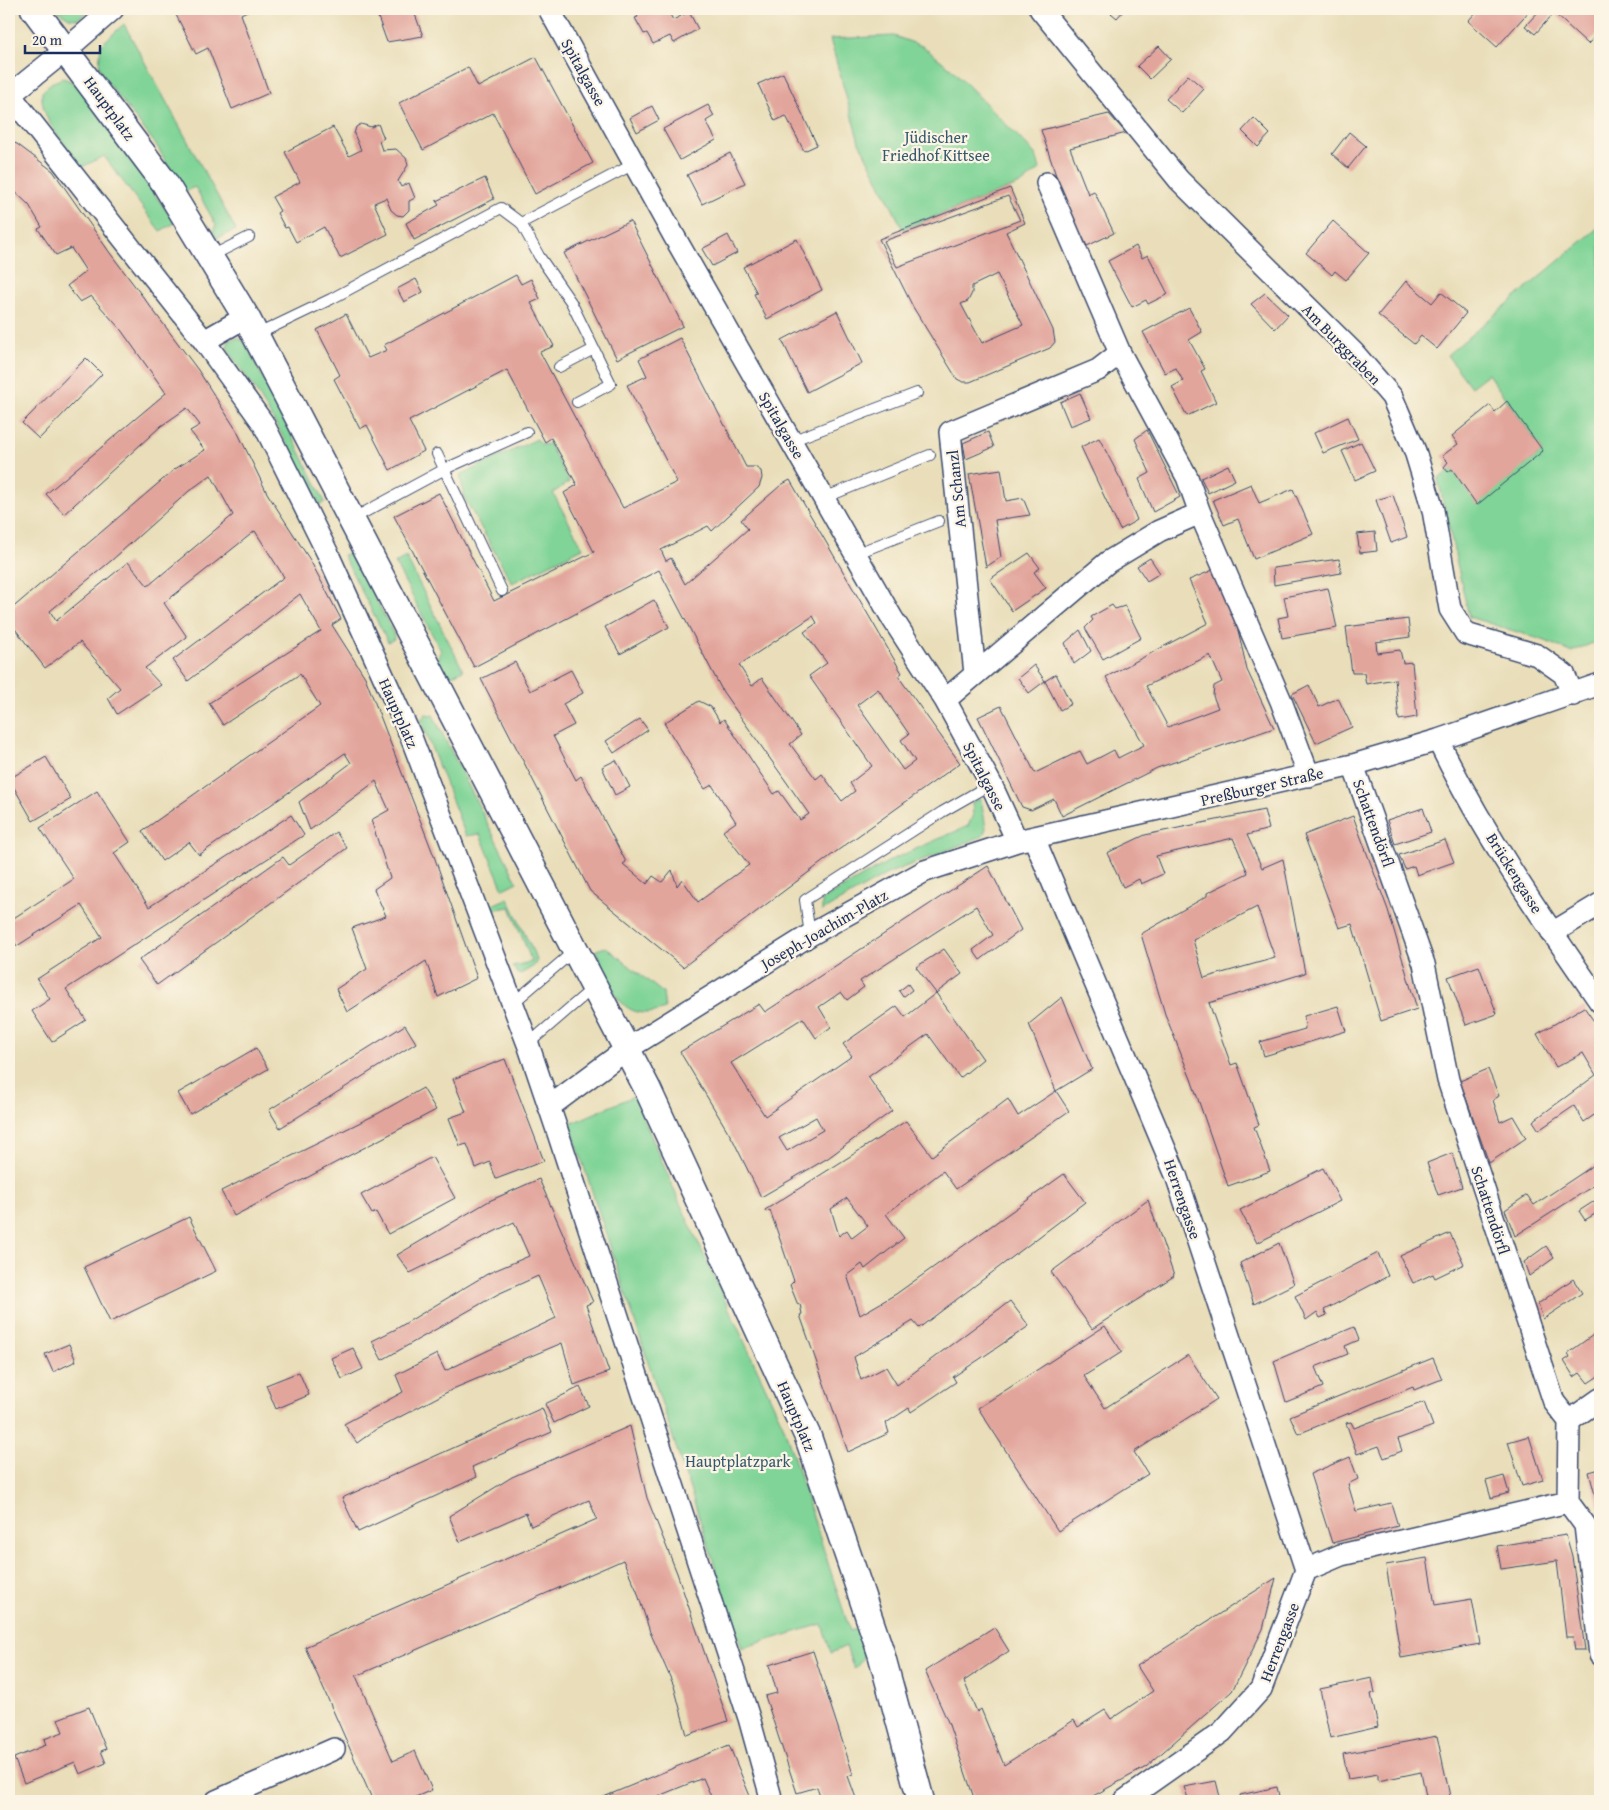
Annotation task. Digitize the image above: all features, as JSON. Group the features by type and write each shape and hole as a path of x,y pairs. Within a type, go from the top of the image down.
{"street":[{"path":"34,9 67,50 113,9"},
{"name":"Spitalgasse","path":"549,9 634,164 855,554 892,618 945,700 991,784 1025,839"},
{"name":"Am Burggraben","path":"1040,9 1179,180 1354,353 1392,397 1415,451 1433,510 1450,608 1466,634 1537,655 1564,674 1573,695"},
{"name":"Hauptplatz","path":"772,1801 749,1718 528,1044 411,738 327,552 263,423 204,341 9,95 67,50 164,182 251,326 647,1088 808,1437 881,1652 921,1801"},
{"path":"1047,183 1120,353 1187,477 1200,513 1280,702 1309,776"},
{"path":"204,341 251,326"},
{"name":"Am Schanzl","path":"975,674 950,432 1098,370 1120,353"},
{"path":"945,700 1108,562 1159,531 1200,513"},
{"name":"Preßburger Straße","path":"1025,839 1353,765 1438,740 1573,695 1600,684"},
{"name":"Brückengasse","path":"1438,740 1458,783 1552,934 1600,1002"},
{"name":"Schattendörfl","path":"1353,765 1424,964 1448,1080 1554,1402 1570,1420"},
{"name":"Joseph-Joachim-Platz","path":"626,1049 810,935 924,871 1025,839"},
{"name":"Herrengasse","path":"1025,839 1176,1175 1306,1570 1262,1688 1222,1732 1124,1801"},
{"path":"1552,934 1600,904"},
{"path":"549,1107 626,1049"},
{"path":"1600,1400 1570,1420 1568,1502 1585,1525 1600,1655"},
{"path":"1306,1570 1341,1554 1568,1502"},
{"path":"216,1801 334,1749"}],"lane":[{"path":"520,223 634,164"},
{"path":"251,326 331,299 501,208 520,223 539,256 571,302 611,384 577,402"},
{"path":"210,257 249,237"},
{"path":"559,367 594,349"},
{"path":"791,441 917,393"},
{"path":"351,519 445,470 527,432"},
{"path":"437,454 502,591"},
{"path":"824,498 930,455"},
{"path":"855,554 939,521"},
{"path":"810,935 805,900 942,812 991,784"},
{"path":"512,1004 575,949"},
{"path":"528,1044 595,986"}],"green space":[{"path":"55,9 91,10 77,19 69,18"},
{"path":"124,24 236,230 217,238 213,231 216,225 195,187 183,192 157,146 104,78 99,65 101,45"},
{"name":"Jüdischer Friedhof Kittsee","path":"894,36 922,46 952,69 1036,155 1040,169 1023,183 903,229 859,142 830,39"},
{"path":"63,78 76,83 175,223 160,231 104,156 82,167 55,132 42,103 42,92 51,83"},
{"path":"1600,226 1600,640 1571,652 1543,640 1469,617 1438,479 1452,469 1477,504 1543,451 1488,374 1471,387 1447,355"},
{"path":"236,338 241,339 247,346 325,502 320,504 264,403 230,353 227,347 229,341"},
{"path":"537,439 542,445 549,444 569,482 553,493 583,548 512,583 465,499 460,475"},
{"path":"352,552 393,633 394,639 388,642 343,555"},
{"path":"406,557 463,670 447,678 438,660 441,651 395,563"},
{"path":"425,714 433,715 517,882 503,889 480,834 466,836 421,721"},
{"path":"981,799 986,828 983,836 887,874 822,911 822,900 893,859 968,826 973,815 972,802"},
{"path":"508,898 537,960 534,966 519,975 512,966 532,962 510,907 489,910 488,907"},
{"path":"606,947 663,993 665,1009 649,1013 637,1012 626,1007 618,999 611,988 596,950"},
{"name":"Hauptplatzpark","path":"634,1096 678,1199 784,1427 850,1631 862,1627 865,1650 862,1659 854,1669 846,1646 831,1653 822,1624 742,1648 570,1124"}],"building":[{"path":"173,9 251,9 241,14 269,93 232,109 208,48 196,54"},
{"path":"375,9 413,9 423,36 387,42"},
{"path":"633,9 667,9 673,20 689,12 698,29 674,43 670,36 653,44 647,33 644,34 635,18 638,17"},
{"path":"1106,9 1125,9 1117,18"},
{"path":"1479,9 1531,9 1497,47 1468,21"},
{"path":"1541,9 1600,9 1600,31 1588,44 1554,13 1535,34 1525,26"},
{"path":"1159,46 1171,59 1150,79 1137,66"},
{"path":"536,57 593,163 535,194 493,113 423,150 399,103 468,67 478,87"},
{"path":"783,73 817,145 804,151 786,116 775,121 758,84"},
{"path":"1188,75 1204,89 1182,113 1166,99"},
{"path":"708,105 714,116 706,121 716,140 680,160 663,129"},
{"path":"652,106 659,120 637,132 630,118"},
{"path":"1109,114 1126,133 1070,148 1088,194 1094,191 1114,233 1087,246 1065,203 1041,130"},
{"path":"1254,118 1270,134 1258,147 1242,131"},
{"path":"361,124 371,127 378,124 384,138 379,141 382,150 396,149 406,158 408,165 398,181 401,187 409,183 415,198 409,201 409,210 403,216 397,215 391,210 386,198 374,203 388,234 340,258 324,227 296,242 288,227 285,228 277,213 280,211 272,197 300,182 285,152 333,127 349,156 361,150 354,134 356,127"},
{"path":"1349,132 1366,146 1348,168 1332,154"},
{"path":"9,141 17,144 53,171 110,253 198,370 237,431 267,493 310,560 341,619 332,625 365,677 434,856 477,978 438,997 426,961 347,1012 336,989 367,969 352,928 386,916 374,889 390,878 371,820 389,810 376,781 310,830 299,802 351,763 345,753 199,855 189,842 162,861 142,831 320,706 300,674 223,725 209,703 321,631 300,594 188,681 173,660 284,577 255,531 164,603 187,637 145,668 161,685 117,714 108,698 120,688 80,642 45,668 9,621 9,611 175,469 205,450 190,431 200,425 187,408 161,426 64,514 46,494 166,393 121,330 91,296 80,302 67,286 86,271 71,248 56,255 38,229 42,227 29,205 9,186","holes":["211,475 233,515 148,586 128,562 56,621 50,611 112,560 189,491"]},
{"path":"730,153 745,183 702,204 687,175"},
{"path":"485,178 494,199 414,240 406,223 439,205 436,201"},
{"path":"1010,188 1025,223 1006,232 1053,330 1055,342 1050,348 970,382 963,382 957,379 913,307 879,239","holes":["1008,196 1020,220 897,267 884,241","997,274 1023,325 982,343 961,304 968,301 972,293 972,286"]},
{"path":"630,221 683,326 617,359 564,253"},
{"path":"1333,221 1369,253 1346,280 1335,271 1332,275 1306,253"},
{"path":"728,235 737,253 712,266 702,249"},
{"path":"797,239 822,290 767,319 754,294 757,293 743,267"},
{"path":"1136,246 1142,258 1148,255 1168,294 1148,304 1146,300 1132,307 1108,261"},
{"path":"516,275 521,284 531,279 540,299 531,303 554,346 540,352 623,508 677,482 627,385 647,376 639,359 680,338 746,467 755,467 761,471 762,478 759,487 712,531 708,526 661,550 666,561 671,558 685,584 748,529 741,520 781,485 790,480 902,673 898,676 960,763 837,851 683,967 590,891 481,679 515,662 530,691 571,670 583,693 563,704 574,725 553,736 576,780 581,776 626,862 623,864 647,884 653,876 662,882 672,870 677,886 682,879 698,902 749,865 723,831 736,822 712,785 705,789 664,723 699,701 711,707 720,722 724,719 774,794 779,791 800,820 809,814 723,692 659,570 474,667 394,516 439,493 494,601 594,552 564,493 577,485 551,438 545,442 507,370 409,421 424,451 390,470 367,425 360,429 334,379 340,375 317,330 346,314 368,358 387,350 384,345","holes":["813,616 817,623 804,632 827,663 809,676 872,766 850,783 855,791 842,801 822,774 816,779 790,744 801,735 762,678 752,686 739,665","878,689 909,734 901,740 915,761 903,770 857,705"]},
{"path":"416,279 423,292 404,302 397,289"},
{"path":"1406,281 1432,303 1441,292 1466,313 1437,349 1421,336 1414,344 1378,315"},
{"path":"1265,293 1288,315 1275,329 1251,304"},
{"path":"1189,308 1202,332 1189,340 1205,369 1201,371 1216,402 1187,416 1172,387 1183,381 1176,368 1165,373 1143,332"},
{"path":"837,311 862,363 807,392 782,340"},
{"path":"86,358 102,374 39,439 22,423"},
{"path":"1080,393 1091,418 1070,426 1060,402"},
{"path":"1507,401 1543,451 1477,505 1452,469 1448,472 1444,467 1448,462 1442,456 1458,444 1452,436 1490,405 1495,412"},
{"path":"1348,417 1358,439 1323,453 1314,433"},
{"path":"1147,430 1180,497 1153,512 1139,479 1150,473 1135,439"},
{"path":"988,432 994,447 966,459 963,443"},
{"path":"1099,438 1122,482 1137,520 1120,530 1081,447"},
{"path":"1361,442 1375,471 1355,480 1342,451"},
{"path":"1228,465 1235,480 1208,493 1201,478"},
{"path":"1001,469 1006,501 1023,498 1030,515 995,520 1001,557 986,567 969,474"},
{"path":"1251,484 1259,503 1293,489 1313,534 1254,559 1238,519 1224,525 1213,500"},
{"path":"1393,495 1407,537 1391,543 1376,500"},
{"path":"1375,532 1377,551 1360,553 1357,534"},
{"path":"1029,553 1040,568 1034,572 1046,588 1012,611 990,579"},
{"path":"1150,558 1160,573 1147,581 1137,566"},
{"path":"1339,559 1341,573 1274,585 1273,568"},
{"path":"1213,570 1238,630 1247,670 1274,728 1157,768 1062,816 1054,799 1031,810 1022,807 978,717 1001,706 1035,773 1080,751 1087,764 1114,750 1118,758 1144,745 1106,677 1208,623 1189,580","holes":["1210,655 1222,682 1214,686 1213,696 1218,708 1168,727 1146,686"]},
{"path":"1328,588 1337,628 1282,638 1278,618 1288,616 1284,597"},
{"path":"654,600 669,627 620,654 605,627"},
{"path":"1112,605 1115,609 1125,606 1141,638 1103,659 1085,628 1093,620 1091,617"},
{"path":"1408,619 1410,637 1376,642 1377,653 1400,650 1403,663 1412,662 1417,717 1399,720 1395,679 1366,684 1364,673 1352,673 1346,627"},
{"path":"1080,630 1091,651 1074,664 1065,643"},
{"path":"1034,665 1045,681 1029,693 1018,678"},
{"path":"1056,674 1071,704 1060,710 1045,681"},
{"path":"1309,685 1319,707 1338,698 1352,727 1316,743 1292,694"},
{"path":"640,719 648,730 614,753 606,741"},
{"path":"46,757 71,799 33,821 9,779"},
{"path":"616,760 630,787 615,795 602,767"},
{"path":"97,791 130,842 114,853 149,907 291,815 304,835 66,989 86,1020 52,1042 32,1011 50,999 37,979 102,937 81,905 17,946 9,933 9,921 74,879 40,828"},
{"path":"1423,808 1431,832 1395,844 1387,820"},
{"path":"1264,810 1269,829 1247,835 1262,868 1283,859 1305,973 1209,1003 1231,1065 1237,1063 1259,1125 1254,1127 1270,1171 1228,1186 1191,1079 1165,1014 1141,934 1207,896 1207,893 1248,873 1233,838 1156,856 1163,874 1141,884 1139,879 1123,887 1107,853 1145,835","holes":["1257,907 1275,958 1204,978 1193,940"]},
{"path":"1353,816 1388,910 1417,1009 1381,1021 1352,924 1339,928 1304,835"},
{"path":"336,832 347,848 157,985 139,960 283,857 289,865"},
{"path":"1445,840 1454,862 1417,875 1414,866 1405,869 1399,855"},
{"path":"988,866 1021,930 980,960 973,950 993,935 976,906 860,981 864,987 847,1000 841,992 819,1007 831,1027 816,1038 803,1018 731,1063 765,1116 852,1056 843,1044 897,1006 905,1017 936,993 983,1059 960,1078 928,1034 868,1077 892,1111 828,1158 761,1197 733,1140 680,1052 759,1004 765,1012","holes":["816,1117 823,1130 787,1151 779,1138"]},
{"path":"944,949 962,974 936,993 916,967"},
{"path":"1479,966 1497,1014 1466,1025 1448,977"},
{"path":"908,984 912,990 903,997 899,991"},
{"path":"1062,997 1092,1069 1056,1091 1029,1024"},
{"path":"1338,1006 1346,1031 1264,1056 1260,1042 1305,1029 1304,1016"},
{"path":"1584,1007 1600,1030 1600,1111 1584,1122 1574,1106 1539,1130 1533,1121 1596,1075 1583,1053 1556,1067 1537,1034"},
{"path":"405,1025 416,1043 280,1128 269,1110"},
{"path":"256,1048 268,1069 190,1114 178,1093"},
{"path":"505,1059 544,1161 496,1179 490,1162 476,1168 467,1144 460,1146 449,1118 466,1112 453,1079"},
{"path":"1488,1069 1499,1096 1493,1100 1500,1122 1513,1116 1526,1138 1489,1163 1460,1081"},
{"path":"423,1088 436,1110 234,1216 221,1191 379,1113"},
{"path":"1056,1091 1069,1111 956,1189 943,1171 886,1214 904,1238 865,1269 862,1264 847,1275 860,1315 896,1294 1064,1174 1085,1202 919,1328 913,1321 854,1357 861,1380 886,1367 897,1385 1010,1301 1029,1326 953,1377 956,1382 911,1412 909,1408 886,1423 889,1433 848,1452 800,1315 802,1314 800,1304 798,1305 790,1285 794,1281 770,1210 766,1212 765,1210 906,1121 932,1156 1008,1099 1018,1116","holes":["847,1198 868,1226 852,1238 847,1230 839,1236 831,1209"]},
{"path":"1452,1153 1462,1187 1438,1195 1427,1163"},
{"path":"432,1157 455,1198 388,1234 376,1212 372,1214 361,1195"},
{"path":"1600,1161 1600,1185 1596,1189 1593,1186 1515,1236 1505,1210 1527,1195 1534,1205"},
{"path":"1323,1168 1340,1201 1257,1243 1240,1210"},
{"path":"539,1179 593,1302 586,1305 609,1372 574,1385 562,1343 455,1388 375,1430 357,1443 344,1424 403,1392 396,1375 437,1354 445,1371 556,1318 538,1276 498,1294 382,1360 372,1341 396,1329 489,1273 529,1256 514,1222 410,1273 397,1255 489,1201"},
{"path":"1148,1200 1174,1276 1092,1329 1051,1272"},
{"path":"1596,1200 1600,1211 1585,1220 1579,1211"},
{"path":"189,1217 216,1271 110,1322 84,1267"},
{"path":"1450,1233 1464,1264 1435,1278 1433,1274 1413,1283 1400,1256"},
{"path":"1279,1243 1294,1284 1254,1304 1240,1263"},
{"path":"1546,1246 1554,1258 1529,1276 1524,1262"},
{"path":"1378,1253 1388,1276 1324,1310 1327,1315 1320,1318 1317,1312 1306,1320 1295,1296"},
{"path":"1573,1279 1582,1293 1543,1319 1538,1304"},
{"path":"1105,1326 1122,1352 1084,1376 1105,1408 1188,1355 1217,1399 1134,1452 1148,1474 1058,1531 978,1408"},
{"path":"1354,1327 1359,1340 1345,1346 1348,1354 1315,1367 1323,1387 1286,1402 1274,1361"},
{"path":"1600,1330 1600,1375 1588,1383 1580,1373 1574,1377 1564,1361 1570,1357 1568,1353"},
{"path":"69,1344 76,1361 53,1372 45,1354"},
{"path":"353,1348 363,1369 342,1379 331,1358"},
{"path":"1433,1358 1442,1379 1414,1390 1413,1387 1298,1434 1290,1416"},
{"path":"299,1372 309,1395 276,1409 266,1385"},
{"path":"580,1387 589,1406 554,1423 545,1404"},
{"path":"1424,1402 1433,1426 1398,1439 1402,1451 1384,1458 1379,1446 1357,1454 1346,1423 1351,1422 1354,1428"},
{"path":"542,1408 552,1432 472,1467 477,1477 358,1532 342,1498"},
{"path":"630,1426 647,1498 677,1573 728,1721 687,1735 674,1686 650,1632 637,1591 623,1560 356,1676 393,1761 415,1751 432,1790 406,1801 373,1801 305,1647 597,1519 589,1500 531,1526 526,1513 460,1542 449,1516 512,1477"},
{"path":"1529,1436 1543,1480 1522,1486 1508,1442"},
{"path":"1350,1457 1358,1479 1348,1484 1356,1511 1391,1503 1398,1526 1332,1543 1310,1474"},
{"path":"1600,1469 1600,1514 1589,1472"},
{"path":"1504,1476 1509,1493 1491,1498 1486,1481"},
{"path":"1566,1535 1572,1556 1585,1650 1575,1650 1573,1637 1566,1637 1557,1561 1501,1569 1497,1546"},
{"path":"1427,1558 1435,1605 1472,1599 1480,1644 1401,1658 1386,1565"},
{"path":"1276,1578 1263,1629 1232,1691 1146,1767 1084,1801 975,1801 948,1722 925,1671 994,1627 1009,1651 964,1681 977,1712 981,1709 1004,1765 1074,1720 1078,1727 1105,1710 1111,1719 1153,1691 1137,1666"},
{"path":"813,1651 853,1774 848,1776 857,1801 822,1801 817,1787 797,1793 765,1696 777,1693 769,1665"},
{"path":"1372,1678 1375,1693 1371,1694 1378,1727 1330,1738 1320,1689"},
{"path":"89,1707 106,1749 101,1751 106,1763 80,1774 75,1762 24,1783 14,1758 46,1745 44,1739 63,1732 58,1719"},
{"path":"1437,1736 1451,1801 1427,1801 1421,1772 1378,1781 1378,1774 1348,1779 1343,1754"},
{"path":"729,1745 752,1801 713,1801 703,1778 646,1801 594,1801"},
{"path":"1216,1781 1221,1801 1189,1801 1184,1787"},
{"path":"1277,1787 1280,1801 1241,1801 1240,1795"}]}
